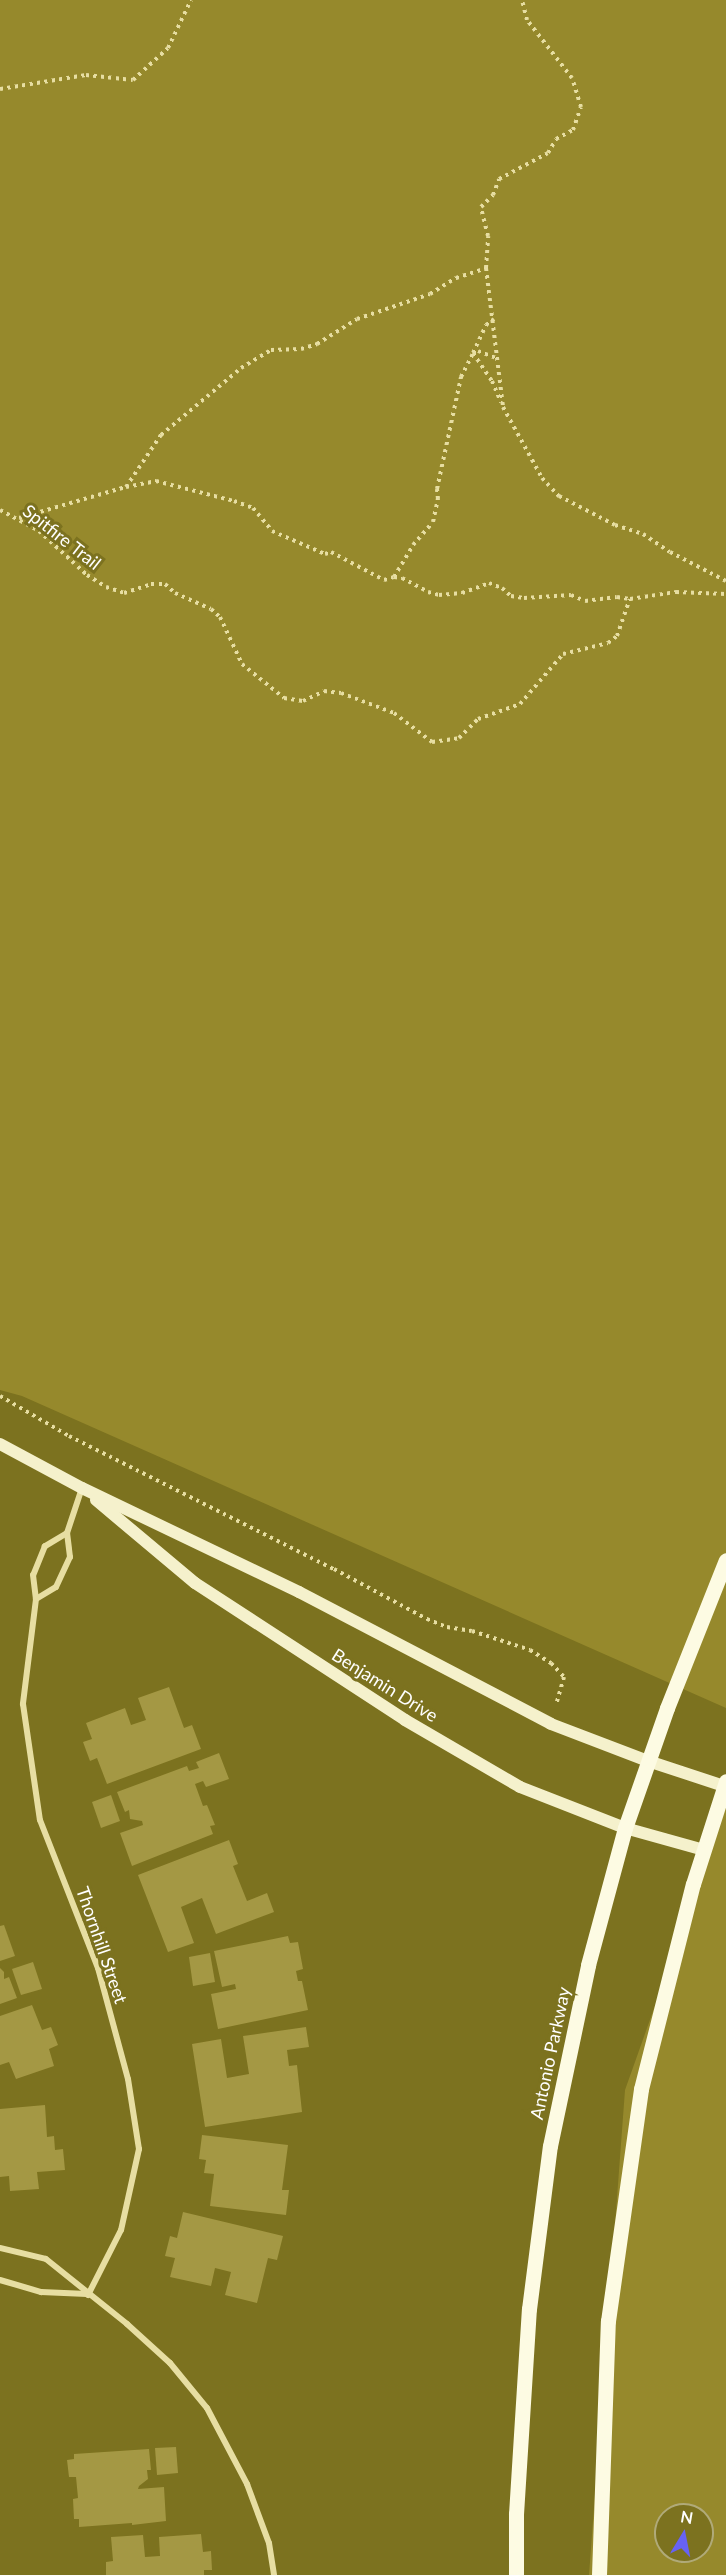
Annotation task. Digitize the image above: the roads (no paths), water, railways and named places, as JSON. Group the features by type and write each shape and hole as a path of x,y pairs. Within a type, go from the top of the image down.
{"main road":[{"name":"Benjamin Drive","path":"0,1444 82,1488 299,1592 551,1724 648,1761 725,1784"},
{"name":"Benjamin Drive","path":"82,1488 195,1583 405,1720 520,1788 625,1828 704,1850"},
{"name":"Antonio Parkway","path":"516,2575 516,2514 529,2309 550,2146 588,1965 625,1828 692,1642 726,1560"},
{"path":"599,2575 608,2321 627,2176 641,2089 693,1884 725,1784"}],"street":[{"path":"36,1599 56,1587 70,1557 67,1533 82,1488"},
{"name":"Thornhill Street","path":"67,1533 45,1546 33,1575 36,1599 23,1704 40,1820 98,1968 128,2079 139,2150 121,2230 88,2295"},
{"path":"0,2248 46,2259 127,2324 170,2363 207,2408 248,2484 269,2543 273,2575"},
{"path":"0,2280 41,2292 88,2295"}]}
